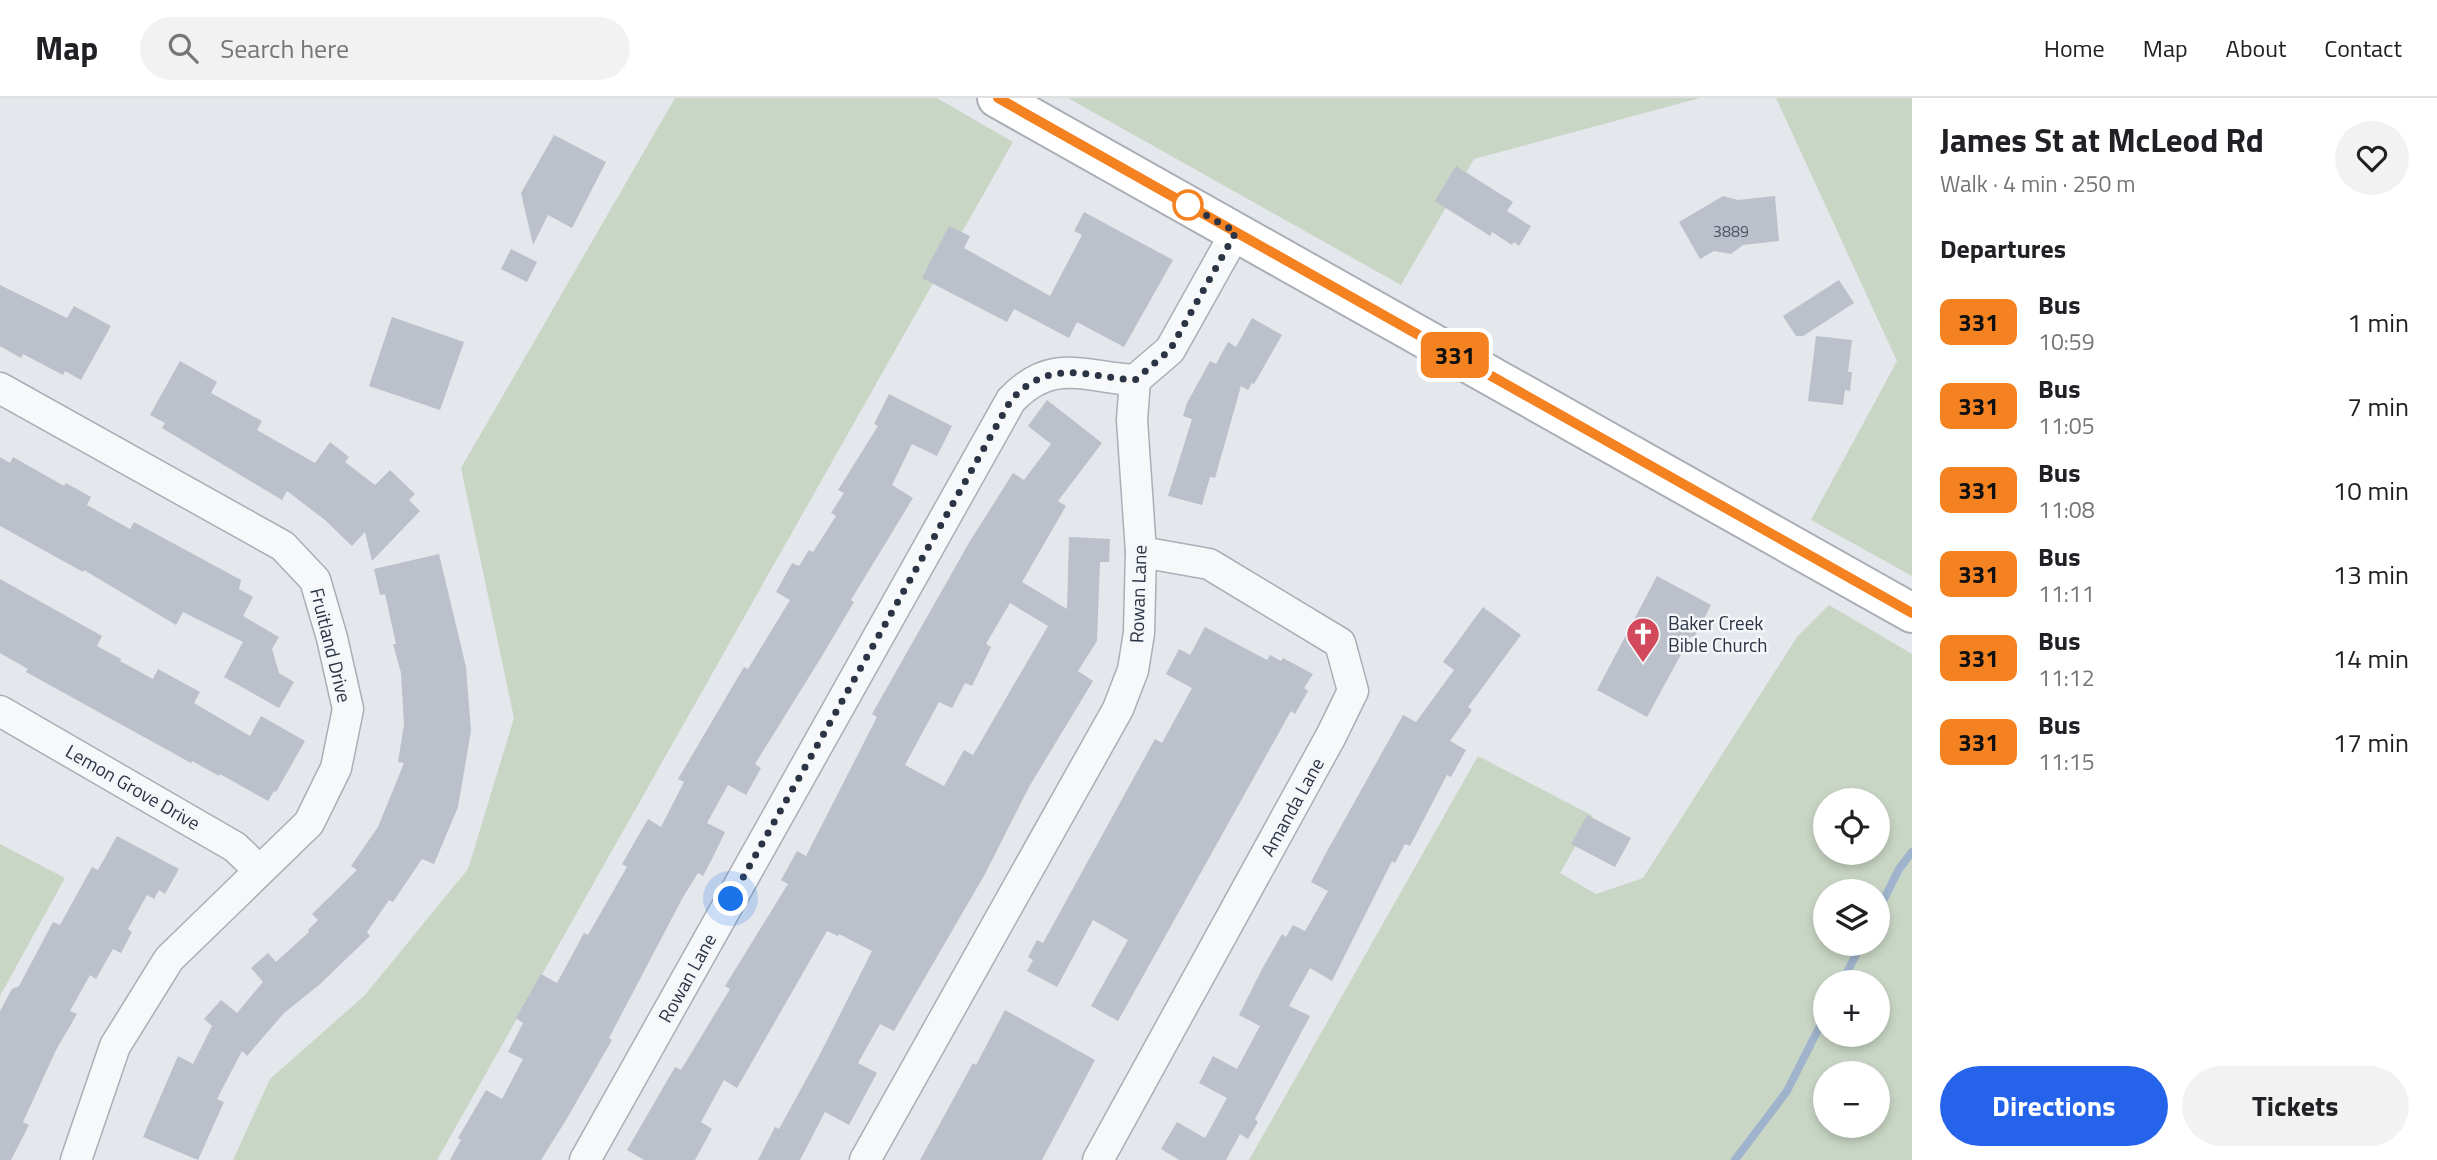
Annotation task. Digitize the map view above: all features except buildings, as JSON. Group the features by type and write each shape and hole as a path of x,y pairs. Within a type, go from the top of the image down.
{"main road":[{"path":"998,98 1912,613"}],"street":[{"path":"1135,380 1170,350 1236,232"},
{"name":"Rowan Lane","path":"585,1160 1011,400 1023,387 1055,372 1075,371 1101,378 1135,380 1132,420 1141,552 1139,633 1133,670 1118,709 865,1160"},
{"name":"Fruitland Drive","path":"0,388 283,546 315,580 348,709 336,768 309,823 169,959 115,1046 76,1160"},
{"name":"Amanda Lane","path":"1098,1160 1325,748 1353,691 1340,643 1209,564 1141,552"},
{"name":"Lemon Grove Drive","path":"0,711 236,846 260,870"}],"green space":[{"path":"675,98 937,98 1013,142 437,1160 233,1160 270,1079 365,995 468,869 514,718 461,468"},
{"path":"1068,98 1700,98 1474,159 1401,285"},
{"path":"1776,98 1912,98 1912,576 1811,520 1897,361"},
{"path":"1829,605 1912,654 1912,1160 1249,1160 1478,756 1593,816 1560,873 1596,894 1643,878 1797,637"},
{"path":"0,844 65,878 0,996"}],"waterway":[{"path":"1890,887 1912,852"},
{"path":"1848,970 1855,956"},
{"path":"1735,1160 1787,1091 1813,1040"}],"bus line":[{"name":"331","path":"998,98 1912,613"}],"place":[{"name":"Baker Creek Bible Church","path":"1643,664"}],"route":[{"path":"731,899 1011,400 1023,387 1055,372 1075,371 1101,378 1135,380 1170,350 1236,232 1188,205"}]}
